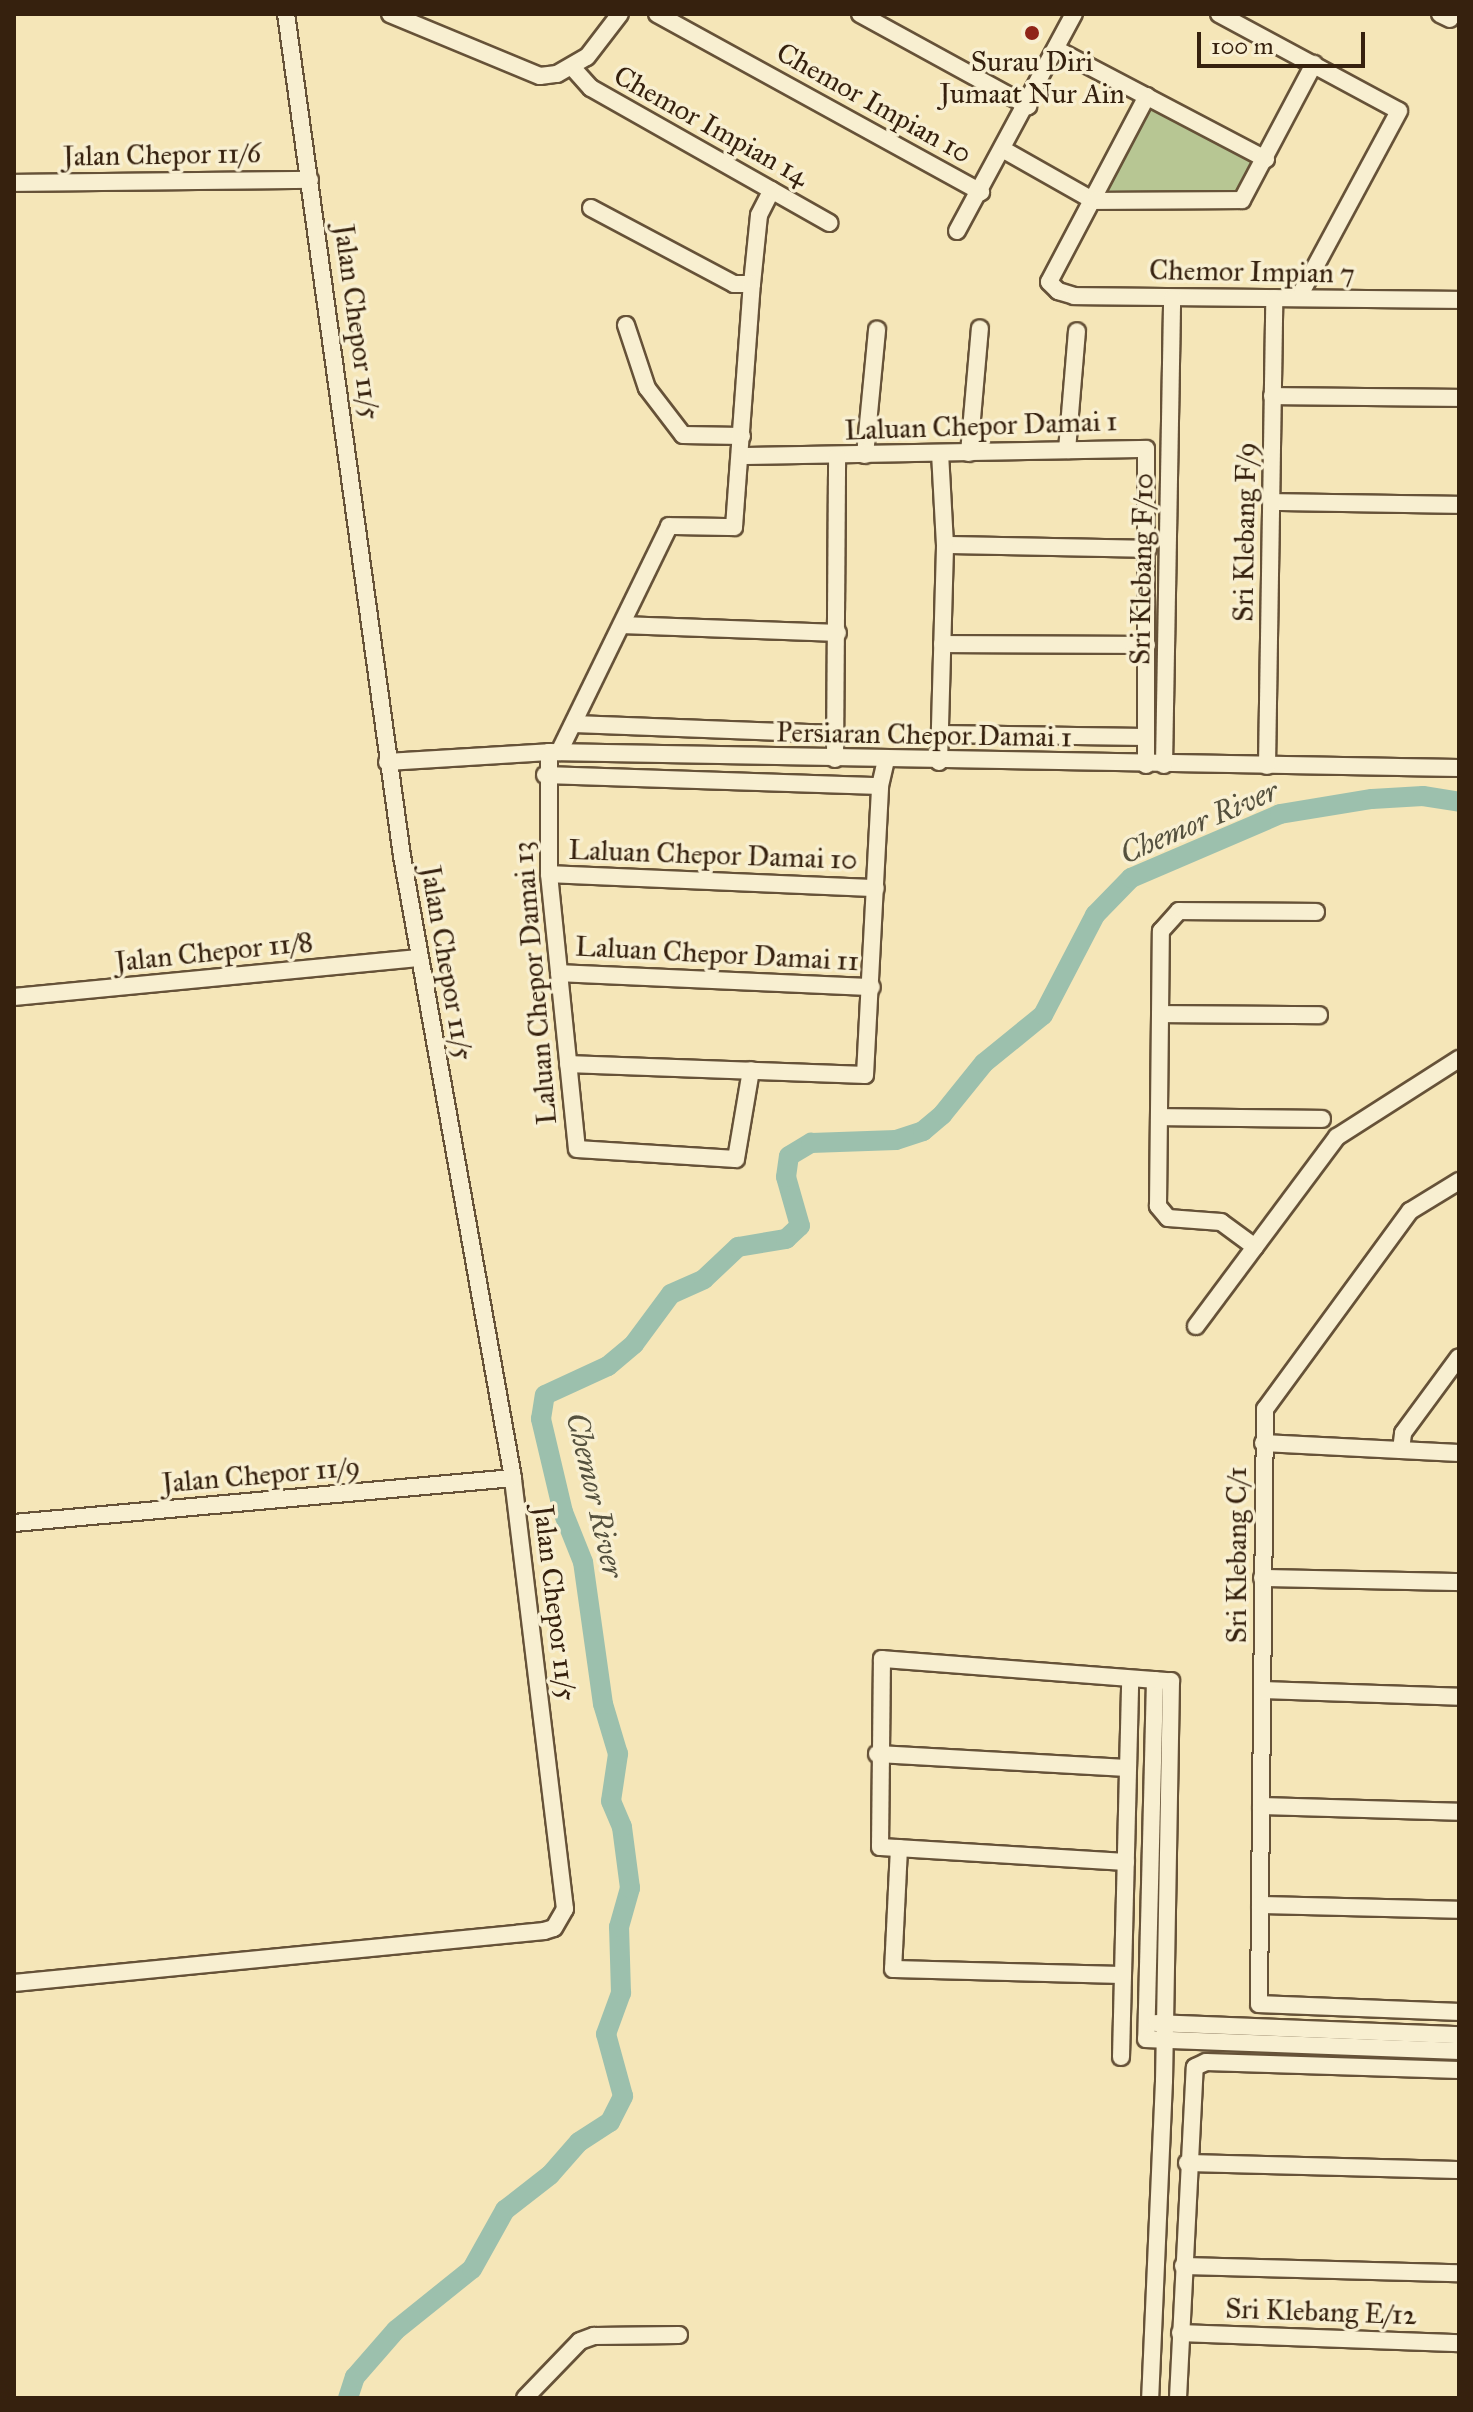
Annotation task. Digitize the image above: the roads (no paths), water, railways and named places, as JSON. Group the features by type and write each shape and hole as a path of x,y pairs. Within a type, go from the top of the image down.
{"street":[{"name":"Jalan Chepor 11/5","path":"14,1983 544,1931 560,1918 565,1889 513,1478 418,958 387,762 286,14"},
{"path":"390,14 540,76 572,67 605,38 620,14"},
{"name":"Chemor Impian 10","path":"657,14 981,192"},
{"path":"860,14 1028,106"},
{"path":"957,231 1028,106 1074,14"},
{"path":"1219,14 1399,111 1302,291"},
{"path":"1058,50 1266,159"},
{"path":"1004,150 1094,201 1242,200 1314,64"},
{"name":"Chemor Impian 14","path":"572,67 591,88 830,223"},
{"path":"1094,201 1147,96"},
{"name":"Jalan Chepor 11/6","path":"14,183 310,180"},
{"path":"554,752 574,724 669,526 734,527 759,215 772,190"},
{"name":"Chemor Impian 7","path":"1094,201 1049,282 1074,296 1459,300"},
{"path":"591,208 734,284 752,284"},
{"name":"Sri Klebang F/10","path":"1164,765 1172,298"},
{"name":"Sri Klebang F/9","path":"1267,766 1274,298"},
{"path":"626,325 647,388 683,435 742,436"},
{"path":"969,453 980,328"},
{"path":"865,455 877,330"},
{"path":"1067,450 1077,331"},
{"path":"1272,396 1459,398"},
{"name":"Laluan Chepor Damai 1","path":"740,456 1143,448 1149,452 1146,765"},
{"path":"939,762 945,545 940,454"},
{"path":"835,759 837,456"},
{"path":"1273,502 1459,505"},
{"path":"945,545 1148,549"},
{"path":"622,625 838,633"},
{"path":"942,644 1147,645"},
{"path":"574,724 835,734"},
{"path":"940,734 1146,737"},
{"name":"Persiaran Chepor Damai 1","path":"387,762 554,752 939,762 1459,768"},
{"name":"Laluan Chepor Damai 13","path":"554,752 545,775 549,874 568,1064 581,1153 731,1160 739,1156 751,1070"},
{"path":"568,1064 865,1075 872,987 880,786 886,761"},
{"path":"545,775 880,786"},
{"name":"Laluan Chepor Damai 10","path":"549,874 876,888"},
{"path":"1255,1247 1221,1222 1160,1214 1161,931 1179,911 1316,912"},
{"name":"Jalan Chepor 11/8","path":"14,997 418,958"},
{"name":"Laluan Chepor Damai 11","path":"559,973 872,987"},
{"path":"1160,1014 1319,1015"},
{"path":"1196,1326 1351,1123 1459,1059"},
{"path":"1159,1117 1322,1119"},
{"name":"Sri Klebang C/1","path":"1459,1181 1410,1211 1268,1398 1263,1443 1259,2004 1459,2012"},
{"path":"1401,1450 1403,1433 1459,1357"},
{"path":"1263,1443 1459,1453"},
{"name":"Jalan Chepor 11/9","path":"14,1523 513,1478"},
{"path":"1262,1578 1459,1582"},
{"path":"1126,1862 880,1847 877,1754 882,1659 1163,1681"},
{"path":"1121,2057 1130,1679"},
{"path":"1163,1681 1146,2039 1165,2032 1459,2035"},
{"path":"1150,2398 1165,2032 1163,1681"},
{"path":"1263,1690 1459,1697"},
{"path":"877,1754 1128,1768"},
{"path":"1261,1806 1459,1812"},
{"path":"899,1848 893,1969 1123,1975"},
{"path":"1260,1905 1459,1910"},
{"path":"1165,2032 1459,2051"},
{"path":"1178,2398 1190,2078 1195,2067 1206,2062 1459,2070"},
{"path":"1187,2163 1459,2170"},
{"path":"1183,2266 1459,2273"},
{"name":"Sri Klebang E/12","path":"1180,2333 1459,2343"},
{"path":"525,2398 580,2341 594,2336 679,2335"}],"waterway":[{"name":"Chemor River","path":"348,2398 355,2377 396,2330 472,2269 505,2210 550,2175 579,2142 610,2122 623,2096 606,2034 621,1993 619,1927 630,1888 622,1827 611,1801 618,1754 603,1704 583,1562 563,1512 541,1419 545,1395 608,1366 634,1344 671,1294 704,1279 738,1247 786,1239 800,1226 786,1177 789,1156 811,1143 896,1140 923,1131 942,1115 984,1063 1043,1015 1095,915 1131,878 1280,814 1372,799 1423,796 1459,802"}],"place":[{"name":"Surau Diri Jumaat Nur Ain","path":"1032,33"}]}
